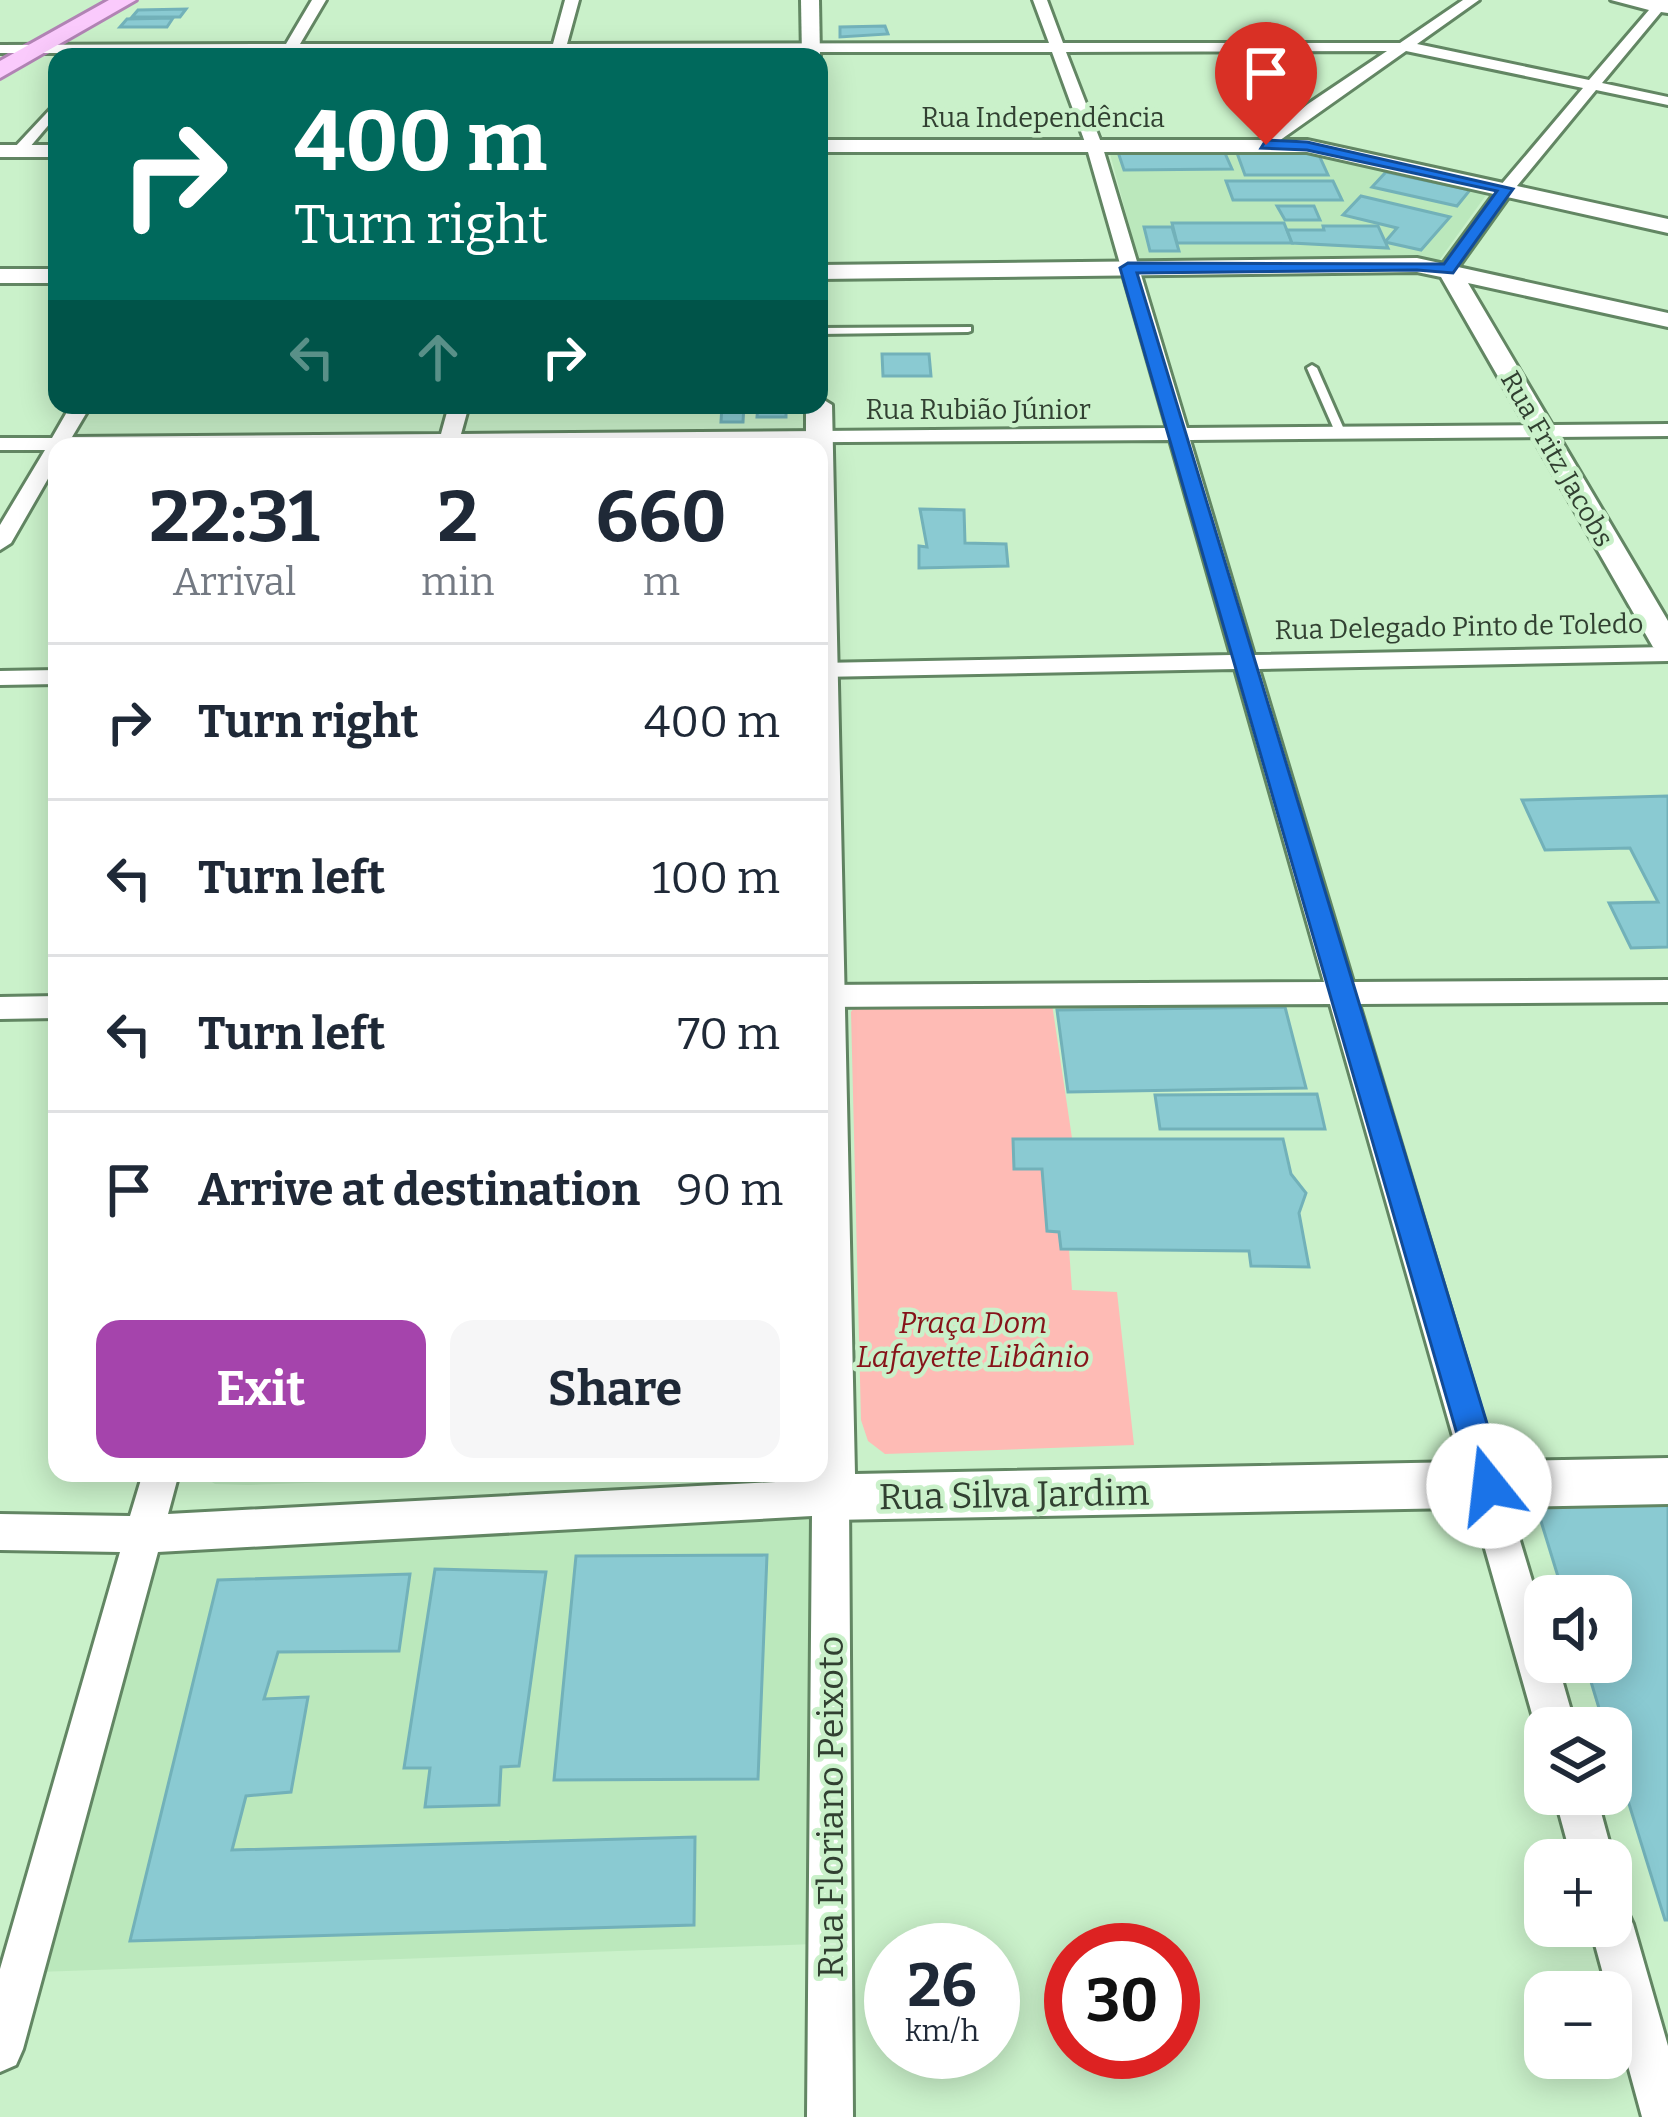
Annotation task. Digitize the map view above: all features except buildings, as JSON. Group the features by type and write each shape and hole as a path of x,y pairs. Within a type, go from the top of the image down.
{"main road":[{"path":"1,55 91,0"},
{"path":"1,55 46,48 125,0"}],"street":[{"path":"290,48 319,0"},
{"path":"559,48 572,0"},
{"path":"810,0 811,48"},
{"path":"1040,0 1094,145 1550,1707"},
{"path":"1266,145 1288,124 1409,47 1472,0"},
{"path":"1618,0 1664,5"},
{"path":"1448,269 1506,189 1664,5"},
{"path":"828,51 1409,47 1668,101"},
{"path":"9,151 48,114"},
{"name":"Rua Independência","path":"828,146 1307,146 1668,226"},
{"path":"9,151 48,151"},
{"path":"828,272 1417,266 1668,320"},
{"name":"Rua Fritz Jacobs","path":"1448,269 1668,650"},
{"path":"0,276 48,276"},
{"path":"819,414 820,438"},
{"name":"Rua Rubião Júnior","path":"820,438 1668,430"},
{"name":"Rua Rubião Júnior","path":"0,444 48,443"},
{"path":"0,543 48,460"},
{"name":"Rua Delegado Pinto de Toledo","path":"828,670 1668,650"},
{"path":"0,678 48,677"},
{"path":"828,996 1668,991"},
{"path":"0,1008 48,1007"},
{"path":"828,1309 831,1497"},
{"name":"Rua Silva Jardim","path":"0,1532 144,1534 831,1497 1668,1481"},
{"path":"0,2049 158,1482"},
{"name":"Rua Floriano Peixoto","path":"830,2117 831,1497"},
{"path":"1617,1947 1665,2117"}],"lane":[{"path":"828,331 968,329"},
{"path":"1312,368 1341,434"}],"shaded area":[{"path":"1109,150 1303,150 1489,191 1438,262 1139,262"},
{"path":"212,1482 335,1482 248,1485"},
{"path":"818,1517 814,1944 38,1972 154,1547"}],"green space":[{"name":"Praça Dom Lafayette Libânio","path":"1052,1004 1072,1138 1013,1139 1014,1168 1042,1169 1047,1231 1059,1232 1061,1249 1069,1249 1072,1290 1117,1292 1134,1445 885,1454 868,1441 861,1420 851,1012 856,1005"}],"route":[{"path":"1266,145 1307,146 1506,189 1448,269 1128,268 1489,1486"}]}
